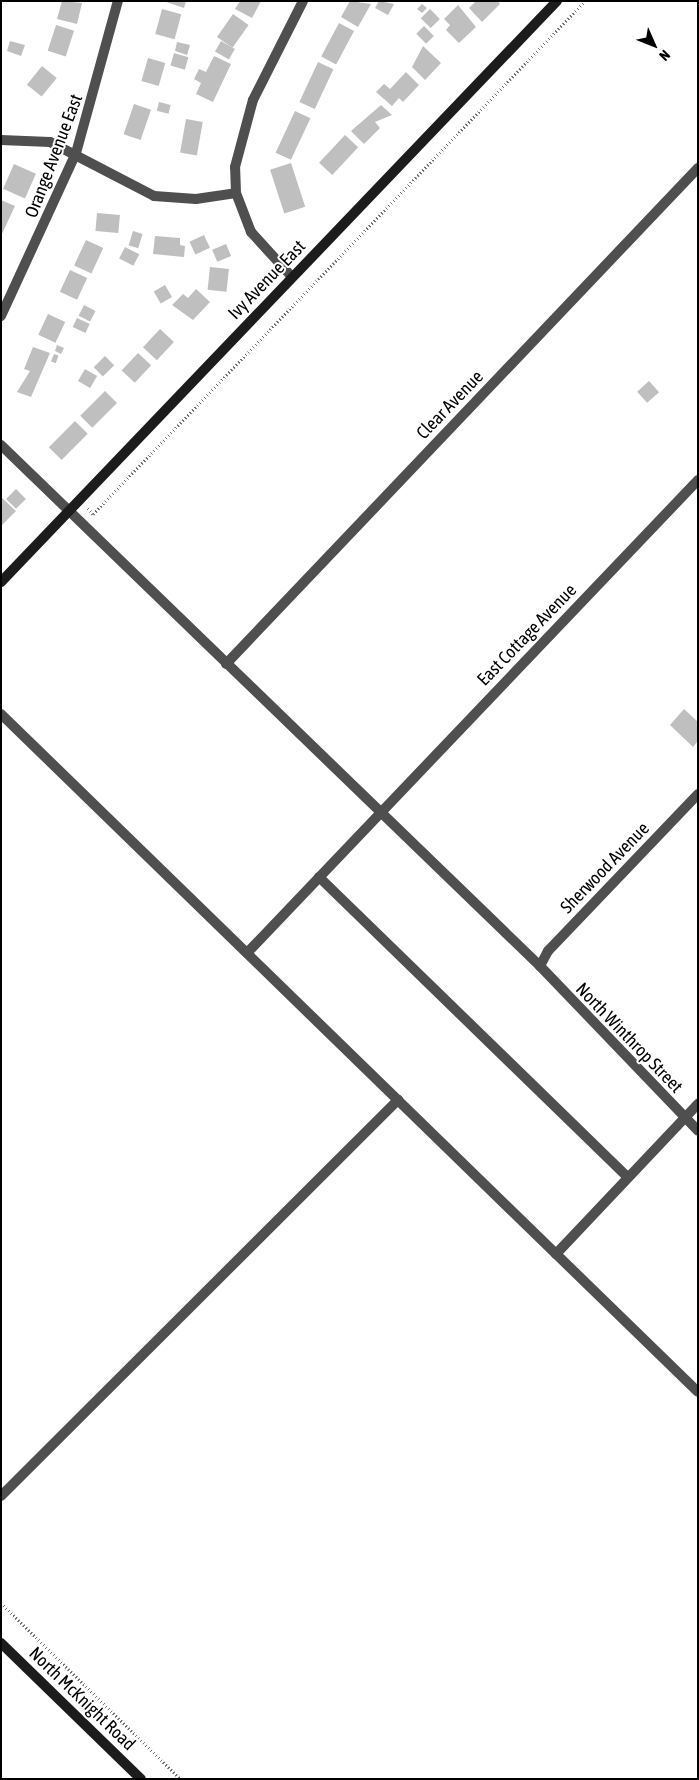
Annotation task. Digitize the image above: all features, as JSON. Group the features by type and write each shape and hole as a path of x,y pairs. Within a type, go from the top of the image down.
{"street":[{"name":"Orange Avenue East","path":"1,316 76,153 118,1"},
{"path":"292,277 252,232 236,193 234,168 243,127 303,1"},
{"name":"Ivy Avenue East","path":"1,582 557,1"},
{"path":"1,140 43,141 76,153 134,190 154,196 196,199 236,193"},
{"name":"Clear Avenue","path":"226,664 698,168"},
{"path":"1,445 68,511"},
{"name":"East Cottage Avenue","path":"247,953 698,480"},
{"name":"North Winthrop Street","path":"68,511 540,966 698,1131"},
{"path":"1,714 698,1392"},
{"name":"Sherwood Avenue","path":"540,966 548,951 698,794"},
{"path":"319,877 628,1177"},
{"path":"1,1496 398,1100"},
{"path":"556,1254 698,1104"},
{"name":"North McKnight Road","path":"1,1643 141,1779"}],"path":[{"path":"88,508 93,514 585,1"},
{"path":"1,1603 182,1779"}],"building":[{"path":"62,1 82,3 77,24 57,19"},
{"path":"163,1 186,1 184,8"},
{"path":"240,1 261,1 252,18 235,9"},
{"path":"350,1 371,4 358,27 341,17"},
{"path":"379,1 394,4 388,15 375,8"},
{"path":"476,1 498,1 500,4 482,22 469,8"},
{"path":"422,4 427,8 422,13 417,9"},
{"path":"458,5 476,27 459,43 446,30 450,25 444,19"},
{"path":"162,9 181,14 175,39 155,34"},
{"path":"430,9 440,19 431,28 421,18"},
{"path":"233,14 249,25 233,48 217,37"},
{"path":"339,23 354,31 336,65 321,57"},
{"path":"56,25 74,31 66,57 48,51"},
{"path":"424,26 434,36 426,44 416,34"},
{"path":"10,41 25,45 21,56 7,51"},
{"path":"221,41 235,49 229,59 215,51"},
{"path":"177,42 190,45 187,55 175,51"},
{"path":"423,46 441,63 425,80 412,67"},
{"path":"174,53 188,57 185,70 170,65"},
{"path":"214,56 231,64 213,102 196,94 201,83 194,79 199,69 206,72"},
{"path":"148,58 165,63 159,86 141,81"},
{"path":"318,62 333,69 315,109 299,102"},
{"path":"42,66 57,78 42,97 27,85"},
{"path":"406,72 419,85 403,102 399,98 392,106 376,92 384,84 390,89"},
{"path":"159,102 171,105 168,114 157,111"},
{"path":"134,104 151,110 141,140 124,134"},
{"path":"381,105 392,115 375,122 380,128 364,144 351,131"},
{"path":"295,111 310,118 291,160 276,153"},
{"path":"186,119 203,122 197,155 180,152"},
{"path":"345,135 358,147 332,175 319,163"},
{"path":"291,163 305,207 284,214 270,170"},
{"path":"14,164 36,174 25,198 3,189"},
{"path":"1,200 15,206 1,236"},
{"path":"97,213 120,215 118,233 95,231"},
{"path":"133,231 143,234 138,248 129,245"},
{"path":"204,235 210,248 195,254 189,242"},
{"path":"155,236 180,238 180,245 185,246 184,257 153,254"},
{"path":"86,240 103,248 91,273 74,265"},
{"path":"226,244 231,256 217,262 212,250"},
{"path":"125,247 139,254 133,266 119,259"},
{"path":"210,267 229,269 226,292 208,290"},
{"path":"70,270 87,278 77,300 60,292"},
{"path":"165,285 172,297 161,304 154,292"},
{"path":"196,289 210,302 193,320 172,305 183,294 188,298"},
{"path":"84,305 96,311 90,322 79,316"},
{"path":"48,314 65,322 55,343 38,335"},
{"path":"77,318 90,324 85,333 73,327"},
{"path":"160,329 174,342 157,360 143,347"},
{"path":"57,345 64,348 61,354 55,351"},
{"path":"33,347 50,353 31,397 17,392 30,371 24,369"},
{"path":"138,353 151,365 135,383 122,371"},
{"path":"54,354 59,356 56,363 51,361"},
{"path":"105,356 114,365 103,377 94,367"},
{"path":"85,369 97,376 90,388 78,381"},
{"path":"649,381 659,392 647,403 637,392"},
{"path":"105,391 117,403 92,428 80,416"},
{"path":"75,421 88,434 62,460 49,447"},
{"path":"16,489 26,499 16,509 6,499"},
{"path":"1,497 16,511 1,526"},
{"path":"684,709 698,722 698,741 693,747 670,725"}]}
